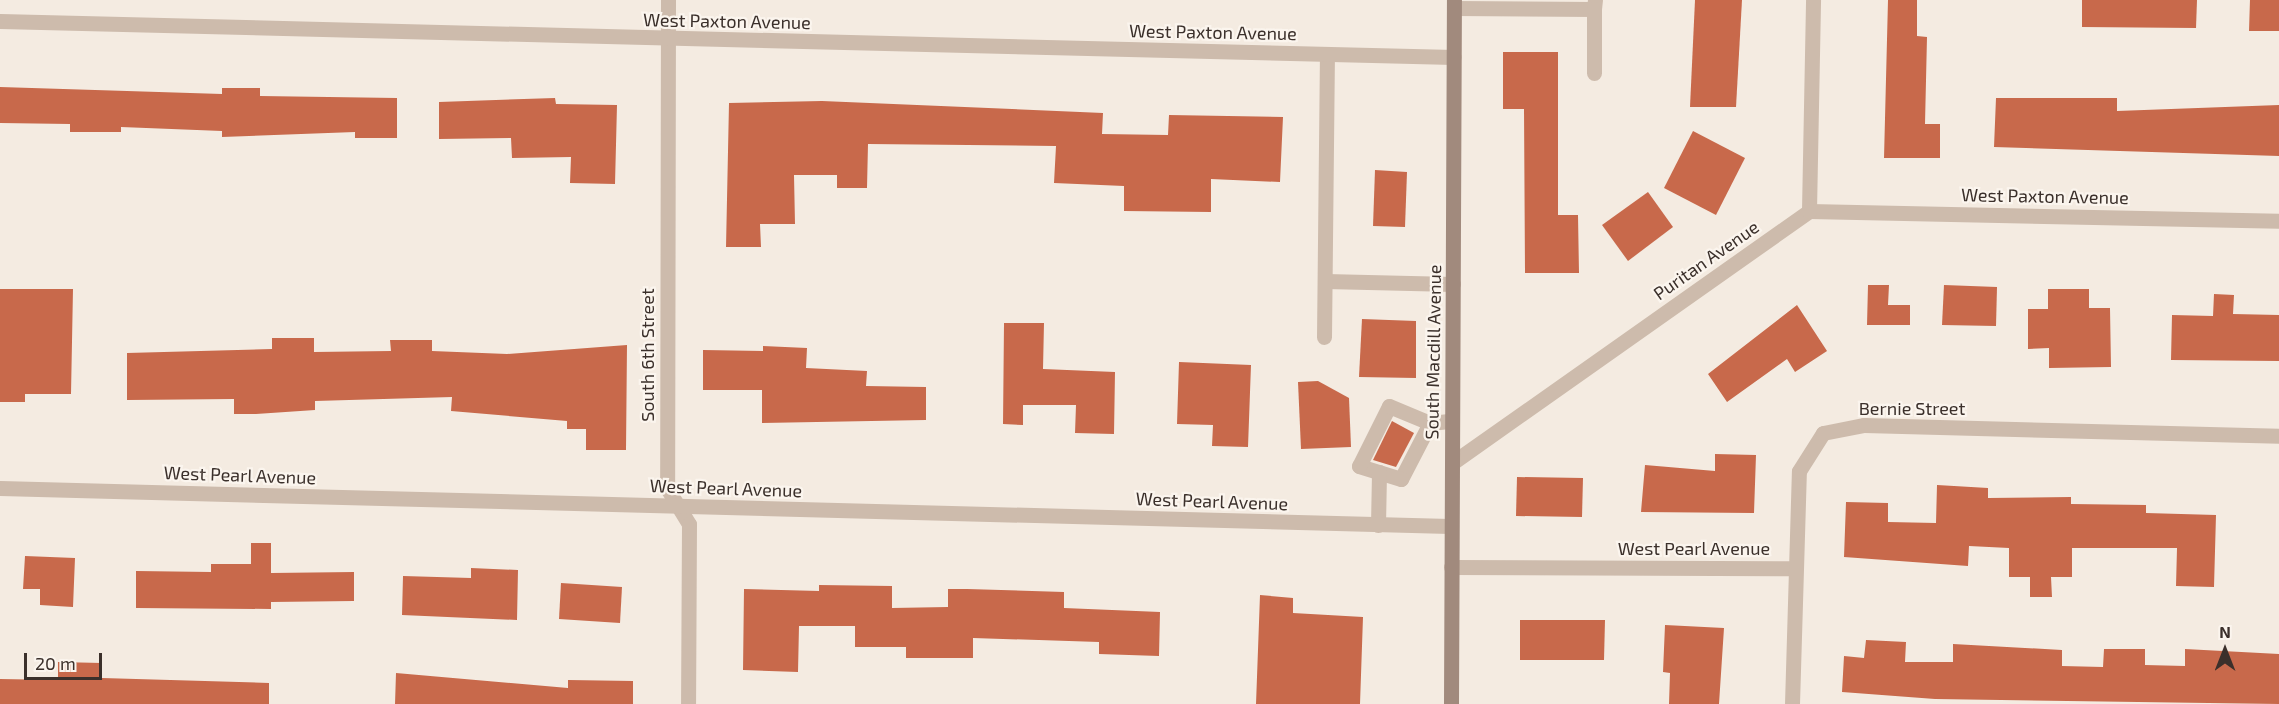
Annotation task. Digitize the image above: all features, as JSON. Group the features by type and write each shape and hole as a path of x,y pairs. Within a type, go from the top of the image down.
{"street":[{"name":"South 6th Street","path":"668,0 667,488 689,524 688,704"},
{"path":"1809,211 1813,0"},
{"path":"1454,4 1594,5 1594,73"},
{"name":"South Macdill Avenue","path":"1450,704 1452,463 1449,421 1453,284 1454,4"},
{"name":"West Paxton Avenue","path":"0,21 1454,57"},
{"path":"1324,337 1327,55"},
{"name":"West Paxton Avenue","path":"1809,211 2279,221"},
{"name":"Puritan Avenue","path":"1452,463 1809,211"},
{"path":"1325,281 1453,284"},
{"path":"1430,423 1401,478 1359,466 1389,406 1430,423 1449,421"},
{"name":"Bernie Street","path":"1792,704 1793,568 1799,471 1823,433 1864,425 2279,436"},
{"path":"1378,525 1379,472"},
{"name":"West Pearl Avenue","path":"0,488 1450,526"},
{"name":"West Pearl Avenue","path":"1451,567 1793,568"}],"building":[{"path":"1695,0 1742,0 1736,107 1690,107"},
{"path":"1888,0 1917,0 1917,36 1927,37 1925,124 1940,124 1940,158 1884,158"},
{"path":"2082,0 2197,0 2196,28 2082,27"},
{"path":"2250,0 2279,0 2279,31 2249,31"},
{"path":"1503,52 1558,52 1558,215 1578,215 1579,273 1525,273 1524,109 1503,109"},
{"path":"0,87 222,94 222,88 260,88 260,96 397,98 397,138 355,138 355,132 222,137 222,131 121,127 121,132 70,132 70,124 0,123"},
{"path":"555,98 556,104 617,105 615,184 570,183 571,157 512,158 511,138 439,139 439,102"},
{"path":"1996,98 2117,98 2117,111 2279,105 2279,156 1994,147"},
{"path":"822,101 1103,113 1102,134 1168,135 1169,115 1283,117 1280,182 1211,179 1211,212 1124,211 1124,186 1054,183 1056,146 868,144 867,188 837,188 837,175 794,175 795,224 760,224 761,247 726,247 729,103"},
{"path":"1693,131 1745,158 1716,215 1664,188"},
{"path":"1375,170 1407,172 1405,227 1373,226"},
{"path":"1648,192 1673,227 1628,261 1602,225"},
{"path":"1868,285 1889,285 1888,305 1910,305 1910,325 1867,325"},
{"path":"1944,285 1997,287 1996,326 1942,325"},
{"path":"0,289 73,289 71,394 25,394 25,402 0,402"},
{"path":"2048,289 2089,289 2089,308 2110,308 2111,367 2049,368 2049,348 2028,349 2028,309 2048,309"},
{"path":"2214,294 2234,295 2233,314 2279,315 2279,361 2171,360 2172,315 2213,316"},
{"path":"1797,305 1827,351 1795,372 1787,359 1727,402 1708,374"},
{"path":"1362,319 1416,321 1416,378 1359,377"},
{"path":"1004,323 1044,323 1043,369 1115,372 1114,434 1075,433 1076,405 1023,405 1023,425 1003,424"},
{"path":"272,338 314,338 314,352 391,351 390,340 432,340 432,351 507,354 627,345 626,450 586,450 586,429 567,429 567,421 451,411 452,397 315,401 315,410 256,414 234,414 234,399 127,400 127,353 272,349"},
{"path":"763,346 807,348 806,368 867,371 866,386 926,387 926,420 762,423 762,390 703,390 703,350 763,351"},
{"path":"1179,362 1251,365 1248,447 1212,446 1213,425 1177,424"},
{"path":"1318,381 1349,398 1351,447 1301,449 1298,382"},
{"path":"1392,421 1414,433 1396,467 1373,460"},
{"path":"1715,454 1756,455 1754,513 1641,512 1645,465 1715,471"},
{"path":"1517,477 1583,478 1582,517 1516,516"},
{"path":"1937,485 1988,488 1988,498 2071,497 2071,504 2146,505 2146,513 2216,515 2214,587 2176,586 2177,548 2072,548 2072,577 2051,577 2052,597 2030,597 2030,577 2009,577 2009,548 1969,546 1968,566 1844,557 1846,502 1888,503 1888,522 1936,523"},
{"path":"251,543 271,543 271,573 354,572 354,601 271,602 271,609 136,608 136,571 211,572 211,564 251,564"},
{"path":"25,556 75,558 73,607 40,605 40,589 23,589"},
{"path":"471,568 518,570 517,620 402,615 403,576 471,578"},
{"path":"561,583 622,587 620,623 559,619"},
{"path":"819,585 892,586 892,608 948,607 948,589 967,589 1064,592 1064,608 1160,612 1159,656 1099,654 1099,642 973,638 973,658 906,658 906,647 855,647 855,626 799,626 798,672 743,670 744,589 819,591"},
{"path":"1260,595 1293,598 1293,613 1363,617 1360,704 1256,704"},
{"path":"1520,620 1605,620 1604,660 1520,660"},
{"path":"1665,625 1724,628 1719,704 1669,704 1670,673 1663,672"},
{"path":"1866,640 1906,642 1905,662 1953,662 1953,644 2062,650 2062,666 2103,667 2104,649 2145,649 2145,665 2185,666 2185,649 2279,654 2279,704 1935,699 1842,692 1844,656 1864,658"},
{"path":"58,662 102,663 102,678 269,683 269,704 0,704 0,679 58,680"},
{"path":"396,673 568,688 568,680 633,681 633,704 395,704"}]}
